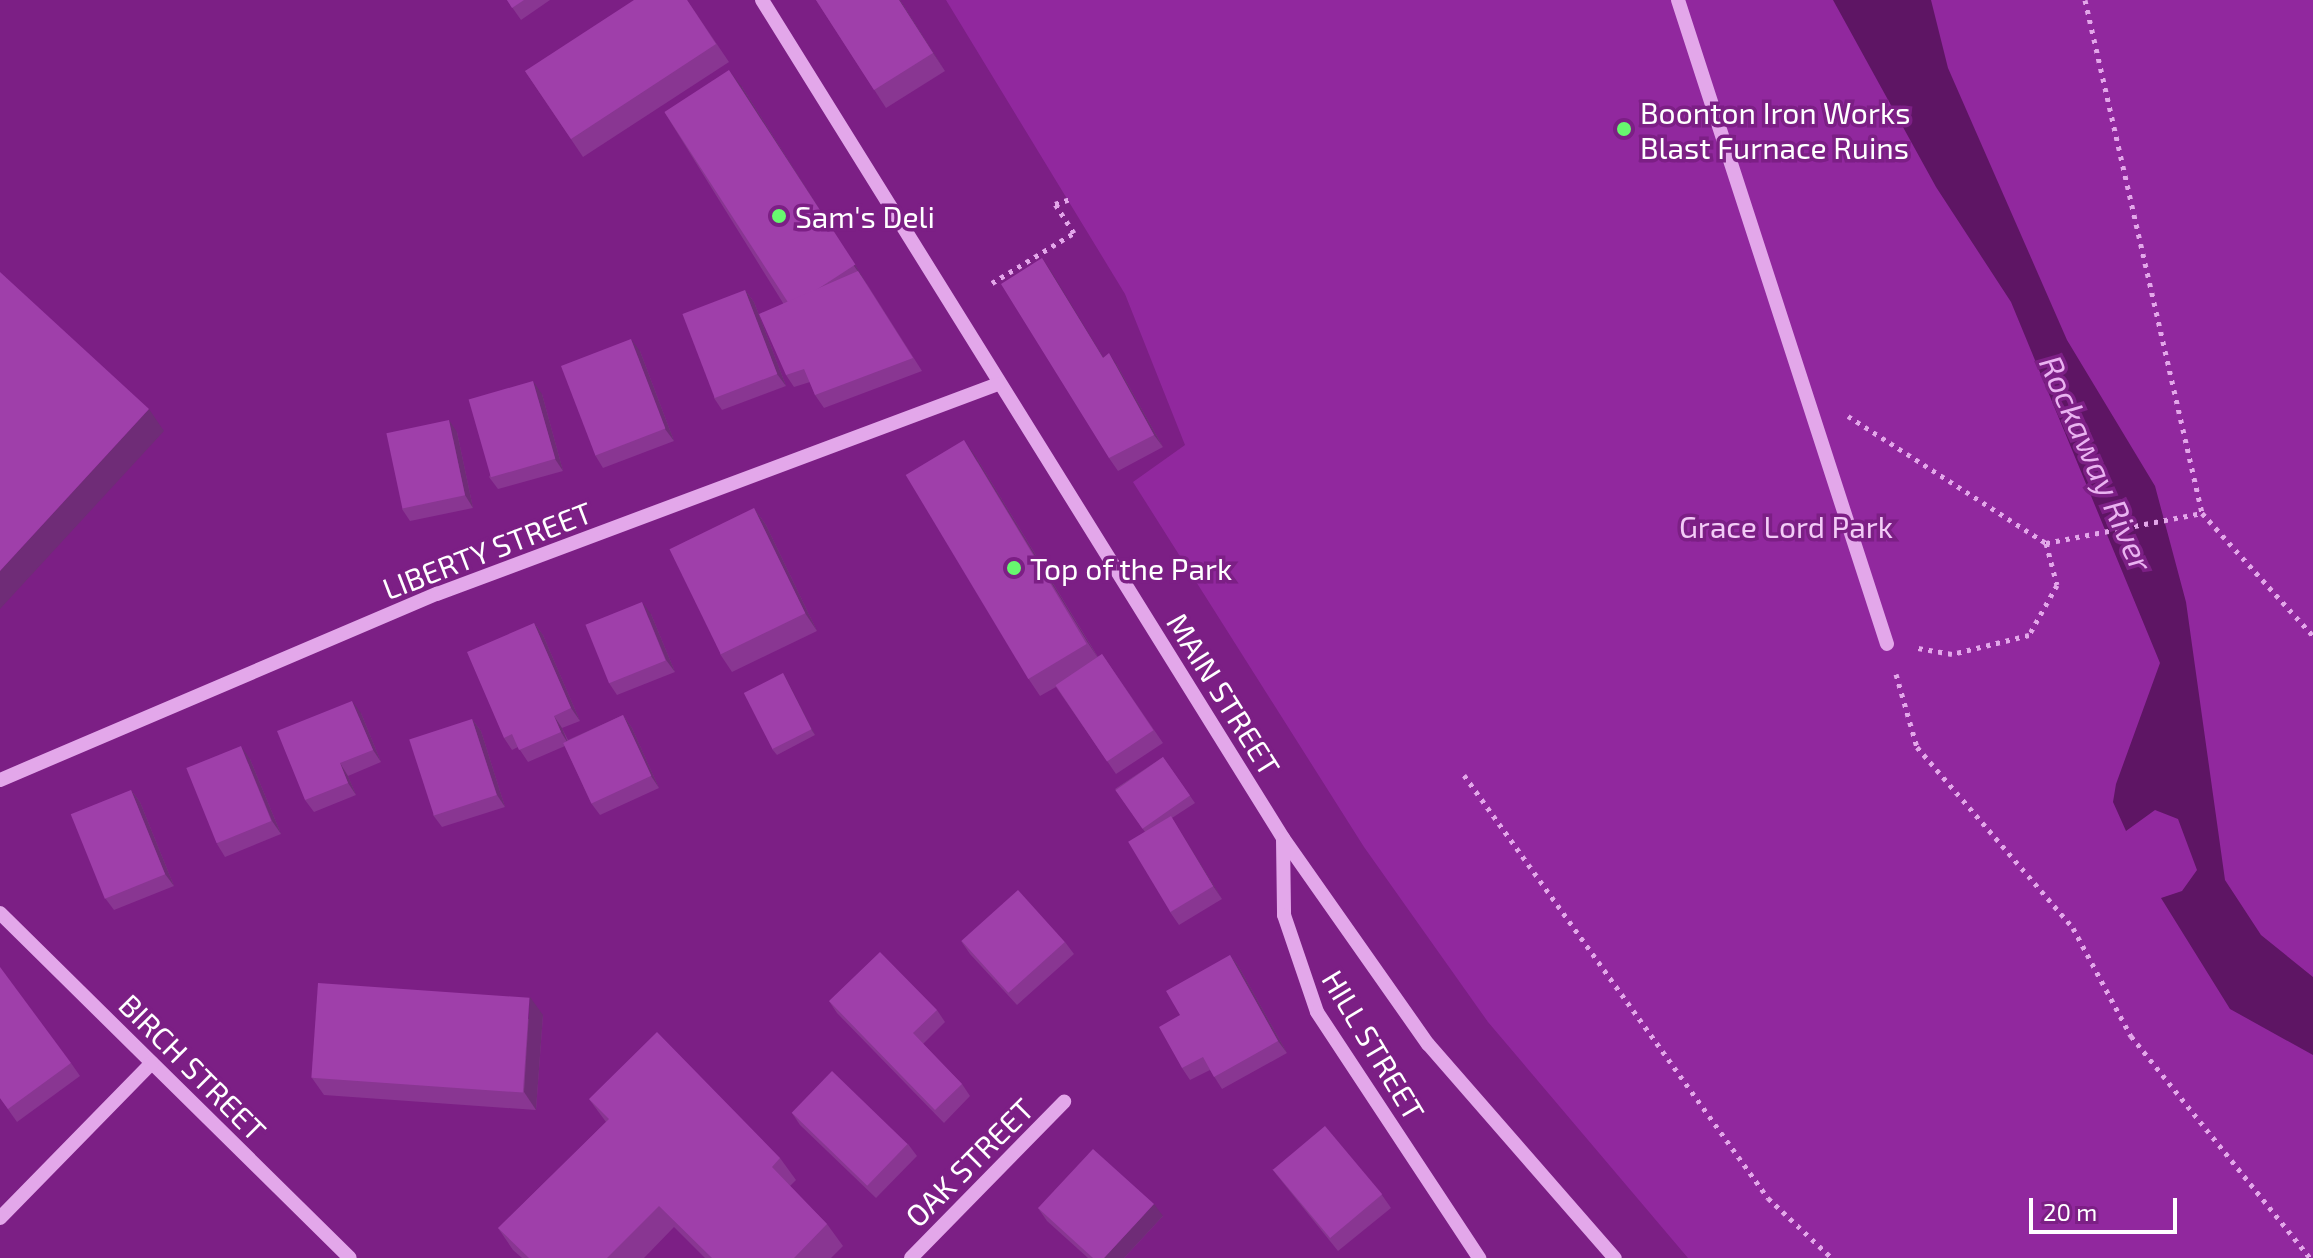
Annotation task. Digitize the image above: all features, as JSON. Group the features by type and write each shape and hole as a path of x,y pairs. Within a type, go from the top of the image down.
{"street":[{"name":"MAIN STREET","path":"762,0 1283,838 1428,1044 1615,1258"},
{"path":"1678,0 1887,644"},
{"name":"LIBERTY STREET","path":"0,780 437,594 998,384"},
{"name":"HILL STREET","path":"1283,838 1284,915 1307,991 1479,1258"},
{"name":"BIRCH STREET","path":"0,913 350,1258"},
{"path":"0,1218 152,1063"},
{"name":"OAK STREET","path":"911,1258 1064,1102"}],"path":[{"path":"2085,0 2202,513 2313,636"},
{"path":"992,283 1074,233 1055,204 1073,198"},
{"path":"1804,388 2046,543 2057,585 2029,635 1952,654 1887,644 1917,747 2073,928 2131,1036 2310,1258"},
{"path":"2046,543 2202,513"},
{"path":"1464,775 1768,1198 1832,1258"}],"green space":[{"name":"Grace Lord Park","path":"946,0 2313,0 2313,1258 1688,1258 1488,1022 1364,847 1133,482 1185,445 1125,294"}],"water":[{"name":"Rockaway River","path":"1833,0 1931,0 1948,68 2067,340 2155,486 2186,602 2225,880 2261,935 2313,977 2313,1055 2230,1009 2161,898 2182,891 2197,870 2178,819 2155,810 2126,831 2113,802 2116,784 2160,663 2011,302 1936,187"}],"building":[{"path":"507,0 524,0 512,8"},
{"path":"634,0 687,0 716,44 571,139 525,71"},
{"path":"816,0 899,0 933,53 874,90"},
{"path":"729,70 855,265 791,307 664,112"},
{"path":"1042,258 1103,358 1109,353 1154,435 1109,458 1001,284"},
{"path":"858,271 913,358 815,395 804,369 786,375 759,314"},
{"path":"0,272 149,409 0,571"},
{"path":"745,290 777,374 715,398 682,314"},
{"path":"631,339 665,429 595,456 561,366"},
{"path":"533,381 555,459 491,477 469,399"},
{"path":"449,420 465,495 402,509 386,433"},
{"path":"964,440 1087,644 1028,679 906,475"},
{"path":"754,508 805,613 721,654 670,549"},
{"path":"642,602 666,660 609,683 585,625"},
{"path":"534,623 571,708 554,716 561,732 519,750 512,734 504,738 467,652"},
{"path":"1102,654 1153,730 1107,762 1056,685"},
{"path":"783,673 812,729 772,749 744,693"},
{"path":"352,701 373,750 340,763 348,783 305,800 277,731"},
{"path":"623,715 651,776 591,804 563,743"},
{"path":"472,719 497,795 434,815 409,739"},
{"path":"241,746 271,821 217,843 186,768"},
{"path":"1163,757 1190,796 1142,829 1115,790"},
{"path":"131,790 165,874 105,899 71,814"},
{"path":"1171,816 1213,886 1170,912 1128,842"},
{"path":"1018,890 1065,942 1008,993 962,941"},
{"path":"880,952 937,1010 913,1033 962,1084 935,1110 829,1001"},
{"path":"1230,955 1278,1041 1214,1077 1203,1057 1182,1068 1159,1027 1180,1015 1166,991"},
{"path":"0,967 71,1063 8,1109 0,1098"},
{"path":"318,983 529,998 523,1093 311,1078"},
{"path":"657,1032 780,1158 772,1167 827,1224 794,1258 712,1258 659,1206 607,1258 529,1258 498,1228 609,1119 589,1099"},
{"path":"832,1071 908,1144 867,1186 792,1113"},
{"path":"1325,1126 1382,1194 1330,1238 1273,1170"},
{"path":"1093,1149 1154,1204 1104,1258 1093,1258 1038,1208"}],"place":[{"name":"Boonton Iron Works Blast Furnace Ruins","path":"1624,129"},
{"name":"Sam's Deli","path":"779,216"},
{"name":"Top of the Park","path":"1014,568"}]}
